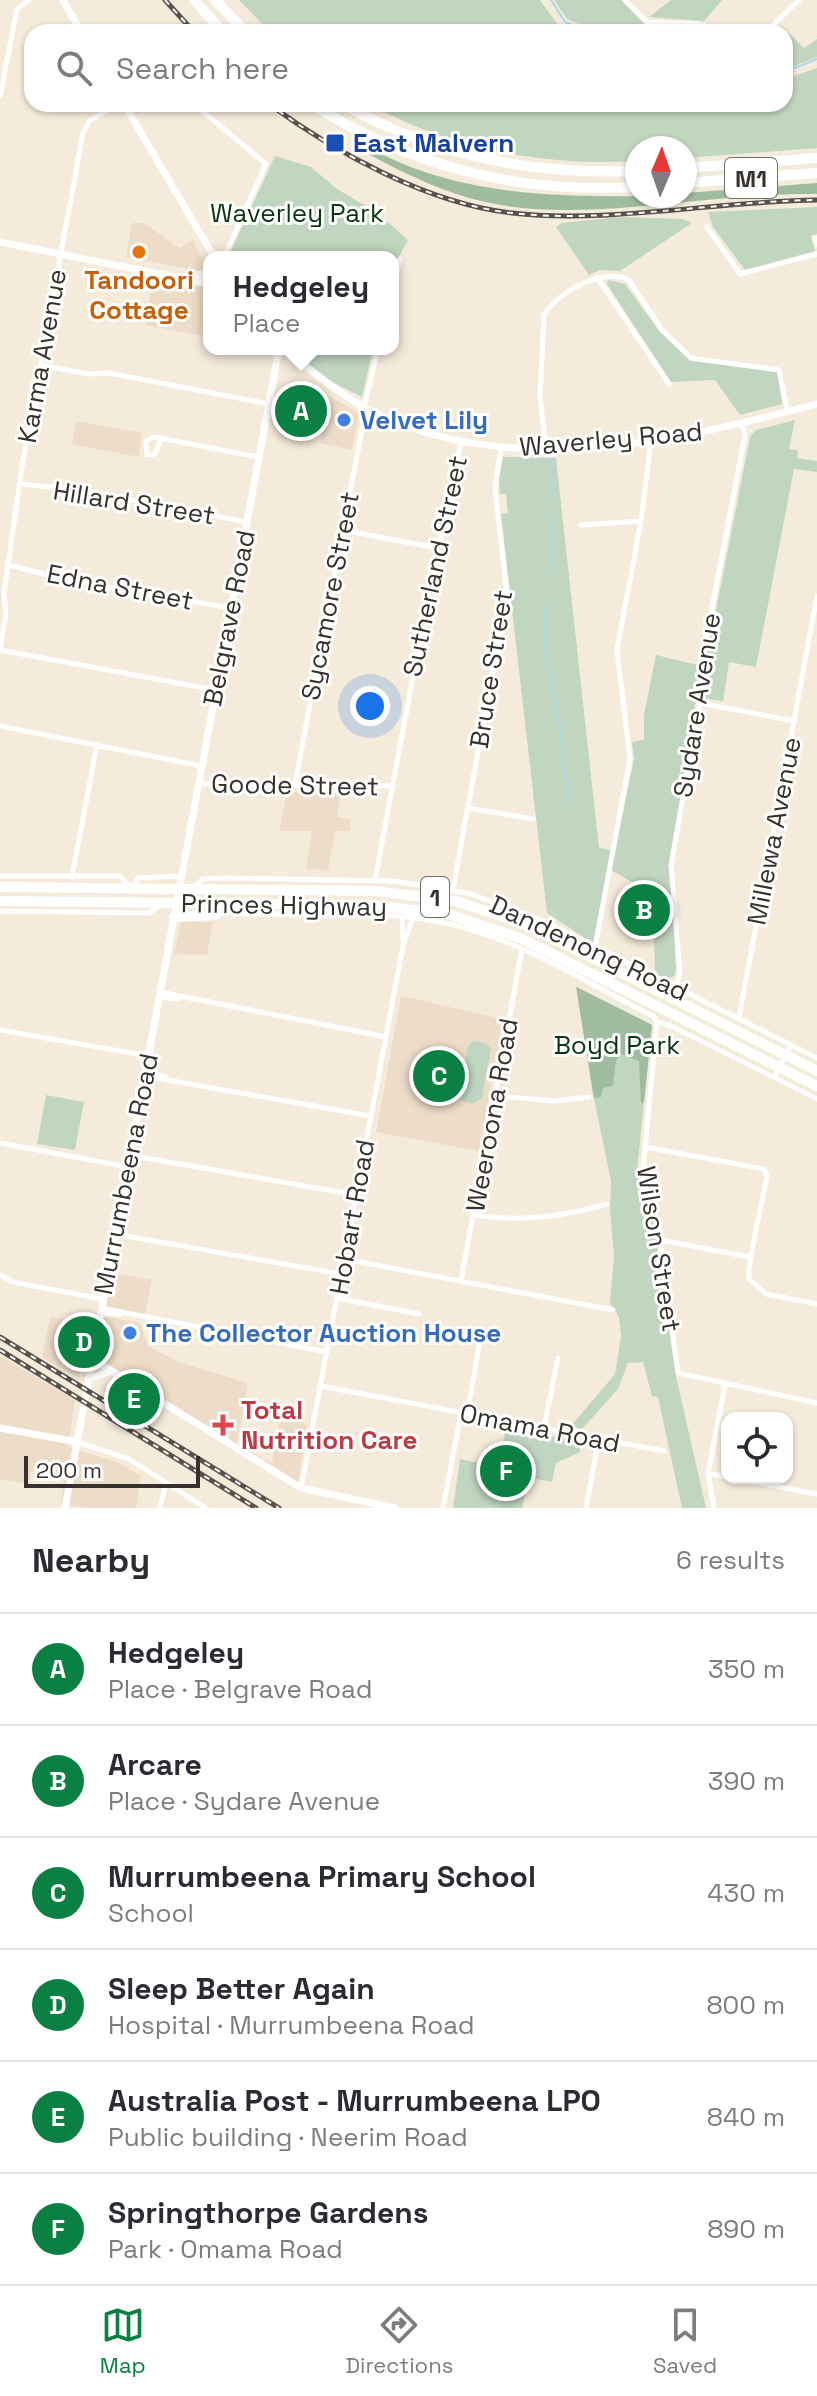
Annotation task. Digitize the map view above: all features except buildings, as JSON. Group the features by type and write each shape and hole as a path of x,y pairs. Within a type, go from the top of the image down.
{"highway":[{"path":"194,0 216,24"},
{"path":"215,0 238,24"},
{"path":"327,112 385,144 469,173 557,187 625,187"},
{"path":"360,112 412,137 483,159 557,171 625,171"},
{"name":"M1","path":"697,167 817,158"},
{"name":"M1","path":"697,182 817,173"},
{"name":"Princes Highway","path":"0,887 132,888 180,882 192,888 330,885 414,893 463,903 593,952 789,1050 817,1071"},
{"name":"Princes Highway","path":"0,901 74,907 162,903 330,910 402,907 461,917 520,938 583,975 777,1072 817,1086"},
{"path":"174,917 216,915 226,905"}],"main road":[{"path":"63,0 76,24"},
{"path":"129,112 210,251"},
{"path":"0,242 203,282"},
{"path":"185,277 203,274"},
{"name":"Belgrave Road","path":"180,882 280,355"},
{"name":"Waverley Road","path":"290,355 365,407 419,431 501,448 546,449 681,438 817,404"},
{"name":"Murrumbeena Road","path":"65,1508 180,882"},
{"path":"91,1358 301,1488 395,1508"},
{"path":"88,1379 113,1371"},
{"path":"0,1428 77,1442"}],"street":[{"path":"0,96 17,9 29,0"},
{"path":"625,0 647,22 699,24"},
{"path":"774,24 799,0"},
{"name":"Karma Avenue","path":"0,649 20,484 84,127 106,112"},
{"path":"204,112 266,164 227,251"},
{"path":"707,227 740,274 817,254"},
{"path":"399,263 400,259"},
{"path":"546,449 540,397 544,315 552,305 597,277 618,275 629,280 662,330 691,358 779,370 788,412"},
{"path":"597,277 669,384"},
{"name":"Sycamore Street","path":"295,784 377,355"},
{"path":"42,365 87,374 109,373 269,404"},
{"name":"Sydare Avenue","path":"675,988 680,974 671,865 700,703 705,645 745,435 742,424"},
{"path":"161,439 259,457"},
{"path":"593,952 630,759 617,650 641,521 651,441"},
{"name":"Sutherland Street","path":"375,880 437,548 446,522 461,442"},
{"name":"Bruce Street","path":"453,889 507,593 495,485 501,448"},
{"name":"Hillard Street","path":"20,484 81,490 247,522"},
{"path":"581,525 641,521"},
{"path":"342,530 437,548"},
{"name":"Edna Street","path":"9,565 67,580 231,608"},
{"name":"Millewa Avenue","path":"739,1018 817,596"},
{"path":"0,649 215,690"},
{"path":"700,703 794,721"},
{"path":"0,726 201,766"},
{"path":"72,877 97,744"},
{"name":"Goode Street","path":"198,784 392,786"},
{"path":"468,808 533,819"},
{"path":"0,876 119,876 132,888"},
{"name":"Dandenong Road","path":"330,885 375,880 453,889 521,911 593,952 739,1018 789,1050 817,1058"},
{"path":"330,885 330,910"},
{"path":"0,911 74,907"},
{"name":"Dandenong Road","path":"330,910 413,918 476,931 583,975 653,1016 657,1022 777,1072 817,1099"},
{"name":"Hobart Road","path":"402,917 403,946"},
{"name":"Hobart Road","path":"301,1488 403,946 413,918"},
{"name":"Weeroona Road","path":"461,1281 522,949"},
{"name":"Dandenong Road","path":"583,975 593,952"},
{"path":"159,995 386,1037"},
{"name":"Wilson Street","path":"657,1022 642,1180 658,1225 677,1370 685,1377 725,1385"},
{"path":"0,1030 148,1056"},
{"path":"777,1072 789,1050"},
{"path":"144,1074 371,1116"},
{"path":"496,1096 554,1101 589,1097"},
{"path":"0,1143 128,1167"},
{"path":"645,1147 764,1169 767,1176 750,1257 749,1279 760,1291 817,1304"},
{"path":"130,1153 356,1195"},
{"path":"474,1215 537,1219 565,1216 607,1204"},
{"path":"115,1232 341,1274"},
{"path":"660,1240 750,1257"},
{"path":"344,1259 613,1310"},
{"path":"0,1275 13,1282 122,1314 327,1352"},
{"path":"337,1298 419,1314"},
{"path":"443,1508 479,1346"},
{"path":"544,1428 558,1358"},
{"path":"714,1508 708,1473 725,1385 817,1403"},
{"name":"Omama Road","path":"321,1386 664,1451"},
{"path":"586,1508 599,1439"},
{"path":"77,1442 121,1455 206,1508"},
{"path":"708,1473 721,1476"},
{"path":"160,1508 166,1483"},
{"path":"764,1484 817,1494"}],"shaded area":[{"path":"132,223 144,223 179,248 193,240 203,268 199,271 126,257"},
{"path":"153,278 203,287 203,336 145,325"},
{"path":"330,397 359,413 352,450 320,443"},
{"path":"76,421 142,433 139,457 72,444"},
{"path":"287,792 341,792 337,817 351,820 350,831 335,831 328,870 306,869 312,831 279,831"},
{"path":"181,922 213,922 207,955 174,954"},
{"path":"401,996 503,1019 479,1151 376,1132"},
{"path":"113,1273 152,1280 145,1315 106,1308"},
{"path":"103,1316 140,1323 148,1346 178,1362 248,1383 237,1444 272,1463 280,1419 307,1424 298,1482 95,1357"},
{"path":"50,1317 89,1325 79,1378 42,1357"},
{"path":"0,1356 75,1400 68,1447 117,1462 141,1476 136,1508 88,1508 61,1503 65,1476 31,1471 29,1484 0,1479"}],"green space":[{"path":"239,0 540,0 557,24 262,24"},
{"path":"554,0 621,0 644,24 579,24 567,19"},
{"path":"671,0 722,0 704,21 649,17"},
{"path":"793,37 804,48 817,39 817,57 793,67"},
{"path":"817,68 817,148 697,157 697,136 625,136 625,161 569,161 499,152 465,143 432,133 385,112 793,112 793,76"},
{"path":"366,146 404,164 482,186 562,195 625,196 625,208 545,209 487,202 431,184 361,150"},
{"name":"Waverley Park","path":"275,156 311,167 337,189 379,214 408,240 399,257 399,251 231,251"},
{"path":"817,183 817,194 697,201 697,192"},
{"path":"817,207 817,234 811,236 815,251 745,270 713,227 708,212"},
{"path":"619,217 683,219 692,223 620,271 600,270 589,275 556,227 562,223"},
{"path":"608,280 625,284 660,332 691,361 777,371 782,404 740,415 715,380 671,382 607,284"},
{"path":"297,355 372,355 362,397 332,382"},
{"path":"795,420 789,449 798,450 797,458 817,461 817,472 794,469 756,667 729,662 723,701 702,698 705,666 750,437 756,430"},
{"path":"503,457 556,458 599,848 611,850 594,944 547,913 501,514 508,513 506,494 500,494"},
{"path":"656,655 698,665 694,714 670,858 676,968 675,975 667,980 655,974 653,894 611,870 634,759 632,742 644,740 644,715"},
{"path":"576,987 652,1025 644,1102 641,1103 639,1061 621,1054 616,1060 613,1086 603,1088 601,1097 594,1098"},
{"name":"Boyd Park","path":"577,987 652,1025 637,1170 653,1220 676,1376 706,1508 682,1508 658,1397 652,1396 643,1362 628,1363 618,1389 582,1429 571,1426 615,1374 621,1336 619,1318 610,1302 614,1257 611,1181 592,1089"},
{"path":"473,1041 486,1043 491,1049 482,1098 473,1104 462,1101 459,1093 468,1047"},
{"path":"46,1095 84,1102 75,1150 37,1144"},
{"path":"506,1427 581,1442 580,1452 556,1463 552,1482 531,1478 522,1508 453,1508 460,1459 499,1467"}],"waterway":[{"path":"551,0 565,22 570,24"},
{"path":"793,69 817,59"},
{"path":"552,497 553,460"},
{"path":"552,518 553,569"},
{"path":"544,606 544,641 558,718"},
{"path":"559,720 568,802"}],"railway":[{"path":"165,0 187,24"},
{"path":"281,112 384,174 480,208 548,216 586,216 817,200"},
{"path":"0,1337 279,1508"},
{"path":"0,1350 256,1508"}],"place":[{"name":"East Malvern","path":"335,143"},
{"name":"Tandoori Cottage","path":"139,252"},
{"name":"Hedgeley","path":"301,411"},
{"name":"Velvet Lily","path":"344,420"},
{"name":"Arcare","path":"644,910"},
{"name":"Murrumbeena Primary School","path":"439,1076"},
{"name":"The Collector Auction House","path":"130,1333"},
{"name":"Sleep Better Again","path":"84,1342"},
{"name":"Australia Post - Murrumbeena LPO","path":"134,1399"},
{"name":"Total Nutrition Care","path":"223,1425"},
{"name":"Springthorpe Gardens","path":"506,1471"}]}
